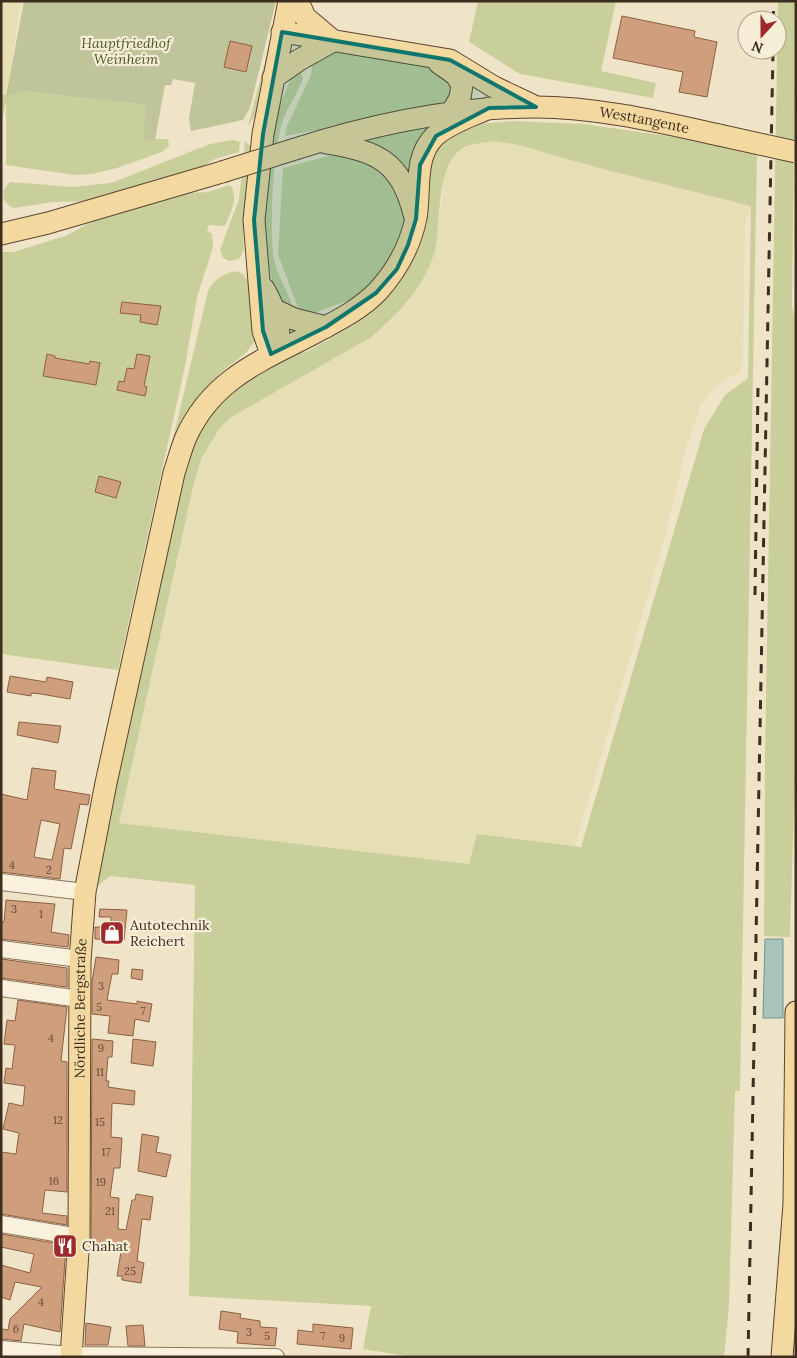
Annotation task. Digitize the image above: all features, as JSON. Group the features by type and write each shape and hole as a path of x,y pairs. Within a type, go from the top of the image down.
{"main road":[{"path":"273,353 263,332 254,220 263,134 289,1"},
{"path":"298,1 305,17 333,41"},
{"path":"282,32 450,60 494,86 536,107"},
{"path":"273,78 298,60 333,41"},
{"path":"430,58 456,75 462,85 460,98 452,112"},
{"name":"Westtangente","path":"1,234 48,223 386,124 452,112 489,108 536,107 594,112 719,135 796,152"},
{"name":"Nördliche Bergstraße","path":"71,1356 79,1237 80,959 85,892 174,473 186,438 199,413 214,394 233,377 273,353 326,327 376,292 397,269 408,245 416,219 420,189 420,165 425,149 436,136 489,108"},
{"path":"321,142 370,152 390,164 401,178 409,194 416,219"},
{"path":"259,280 275,310 280,330 273,353"},
{"path":"275,310 294,319 326,327"},
{"path":"782,1357 793,1246 795,1198 796,1012"}],"street":[{"path":"1,882 85,892"},
{"path":"1,950 80,959"},
{"path":"1,988 80,999"},
{"path":"1,1224 79,1237"},
{"path":"1,1349 71,1356 276,1357"}],"highlighted area":[{"path":"282,32 450,60 536,107 489,108 436,136 420,165 416,219 408,245 397,269 376,293 326,327 271,354 263,331 254,220 263,134"}],"shaded area":[{"path":"1,1 21,1 6,96 1,96"},
{"path":"495,141 515,144 599,168 751,206 745,221 743,363 739,372 712,389 701,405 687,444 664,540 575,846 470,864 119,823 149,681 201,459 220,429 233,416 370,338 390,322 408,300 424,274 435,250 445,176 450,163 459,151 477,143"}],"green space":[{"name":"Hauptfriedhof Weinheim","path":"24,1 276,1 250,108 243,120 191,131 189,118 195,83 173,79 171,85 165,85 155,140 144,139 145,105 22,91 6,96"},
{"path":"478,1 616,1 601,71 656,83 653,98 520,74 469,42"},
{"path":"778,1 796,1 792,306 796,323 796,744 790,937 764,936 765,755 777,60 787,60 787,10 778,10"},
{"path":"277,16 257,113 248,126"},
{"path":"327,52 356,53 431,65 455,82 450,100 439,107 285,136 287,126 311,75 312,68 308,59"},
{"path":"299,66 303,78 284,117 279,135 274,169 272,206 274,261 293,311 279,301 274,291 263,233 274,121 288,85"},
{"path":"22,91 146,105 144,139 168,139 169,146 162,152 117,168 92,174 74,175 6,165 6,101 1,125 1,96"},
{"path":"512,121 584,124 702,141 757,153 740,1091 735,1091 729,1306 724,1357 413,1357 363,1349 371,1306 189,1296 195,885 110,876 95,888 170,518 198,434 216,409 252,376 296,353 306,352 356,324 384,297 432,149 455,131 479,124","holes":["495,141 515,144 599,168 751,206 748,378 725,395 704,429 581,847 477,834 469,864 119,823 192,491 201,459 220,428 233,416 370,338 400,310 418,287 431,263 437,239 443,184 446,171 452,160 459,151 471,145"]},
{"path":"448,122 416,192 362,144 364,137"},
{"path":"233,140 240,142 239,152 215,159 199,169 96,201 53,202 14,208 4,200 3,193 10,182 73,187 111,183 210,144"},
{"path":"245,141 251,147 243,233 244,250 239,259 229,261 223,258 220,250 239,199"},
{"path":"351,154 386,169 405,215 402,237 387,265 365,290 352,299 311,314 300,314 278,254 283,168 328,156"},
{"path":"230,185 233,190 234,200 225,226 209,225 207,231 212,234 213,247 197,297 185,366 118,670 1,654 1,252 13,252 65,236 103,216 176,194 208,192"},
{"path":"235,271 243,274 249,283 255,341 245,354 225,369 205,388 185,413 173,439 208,291 219,278"}],"water":[{"path":"765,939 783,939 783,1018 763,1018"}],"building":[{"path":"622,16 695,31 694,37 717,42 707,97 679,92 683,72 613,58"},
{"path":"230,41 252,46 246,72 224,67"},
{"path":"122,302 161,306 157,325 140,322 141,315 120,313"},
{"path":"47,354 55,356 55,358 89,364 90,361 100,363 96,385 43,376"},
{"path":"137,354 150,356 144,386 147,387 145,396 117,390 119,381 124,382 127,368 134,369"},
{"path":"99,476 121,482 116,498 95,492"},
{"path":"10,676 46,682 47,677 73,682 70,699 41,694 31,693 31,696 7,692"},
{"path":"19,722 61,726 58,743 17,735"},
{"path":"32,768 56,771 54,789 90,795 88,805 80,804 71,849 64,848 60,879 1,872 1,794 27,800","holes":["41,820 60,824 52,860 34,857"]},
{"path":"6,900 55,904 51,932 69,935 68,947 1,939 1,922 4,922"},
{"path":"100,909 127,910 124,940 95,939 95,927 111,927 111,917 99,917"},
{"path":"96,957 119,960 118,974 112,974 107,1000 137,1004 137,1001 152,1004 149,1022 135,1019 133,1036 108,1033 110,1016 92,1014 92,982"},
{"path":"1,959 67,968 67,987 1,978"},
{"path":"132,969 143,970 142,980 131,978"},
{"path":"18,1000 67,1007 61,1061 67,1062 67,1192 45,1190 42,1213 67,1216 67,1225 1,1214 1,1152 16,1154 19,1133 3,1129 9,1103 23,1106 25,1086 4,1083 6,1068 12,1069 15,1045 4,1044 7,1020 15,1021"},
{"path":"92,1039 113,1041 112,1057 108,1057 106,1081 109,1081 108,1087 135,1091 134,1105 112,1103 111,1137 122,1138 120,1168 114,1168 110,1197 119,1198 118,1229 126,1230 132,1200 135,1200 136,1194 153,1197 150,1220 142,1219 137,1261 144,1263 141,1283 122,1280 122,1276 117,1276 121,1252 91,1250"},
{"path":"133,1039 156,1042 153,1066 131,1063"},
{"path":"142,1134 159,1137 156,1152 171,1155 166,1177 138,1171"},
{"path":"1,1234 66,1245 60,1332 24,1324 21,1341 1,1339 1,1329 8,1330 10,1319 42,1287 15,1282 10,1300 1,1297 1,1265 30,1273 34,1254 1,1247"},
{"path":"221,1311 241,1314 240,1318 260,1321 260,1327 277,1328 275,1346 237,1343 238,1332 219,1329"},
{"path":"86,1323 111,1327 108,1345 85,1345"},
{"path":"313,1324 353,1328 351,1349 297,1344 298,1330 313,1332"},
{"path":"143,1325 145,1346 128,1346 126,1326"}],"railway":[{"path":"774,1 774,10"},
{"path":"748,1357 773,60"},
{"path":"755,595 758,387"}],"place":[{"name":"Autotechnik Reichert","path":"112,933"},
{"name":"Chahat","path":"65,1246"}]}
